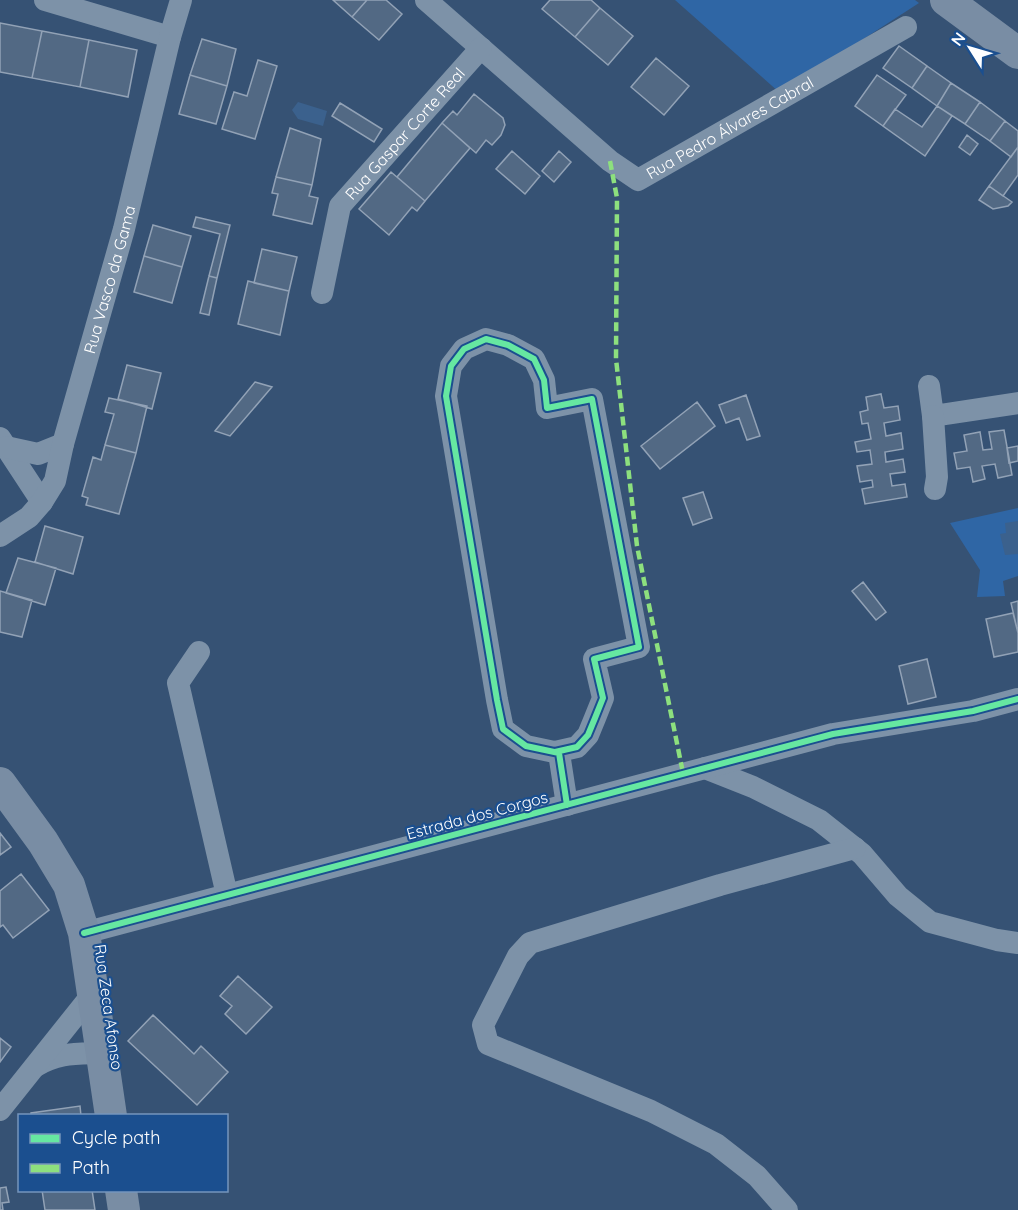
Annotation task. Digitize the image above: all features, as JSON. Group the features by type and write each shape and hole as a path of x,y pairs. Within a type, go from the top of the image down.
{"street":[{"path":"45,0 170,37"},
{"name":"Rua Vasco da Gama","path":"0,536 29,517 55,481 63,444 124,229 181,0"},
{"name":"Rua Pedro Álvares Cabral","path":"426,0 610,161 638,180 906,27"},
{"path":"946,0 1018,53"},
{"name":"Rua Gaspar Corte Real","path":"322,293 340,206 481,48"},
{"path":"555,752 577,747 588,735 592,726 603,698 594,659 639,647 592,399 547,408 544,380 534,359 508,345 486,339 464,349 451,366 446,396 497,700 503,729 526,746 555,752 560,753 567,805"},
{"path":"929,386 937,477 935,489"},
{"path":"933,416 1018,403"},
{"path":"3,442 38,454 63,444"},
{"path":"3,442 42,502"},
{"path":"199,652 178,682 227,895"},
{"name":"Estrada dos Corgos","path":"84,933 833,734 973,711 1018,699"},
{"path":"705,768 753,787 819,820 855,848 898,896 930,922 997,940 1018,943"},
{"name":"Rua Zeca Afonso","path":"0,783 43,842 69,885 84,933 111,1114"},
{"path":"787,1210 757,1176 716,1144 651,1112 488,1044 483,1025 518,956 530,943 720,885 855,848"},
{"path":"0,1110 94,992"},
{"path":"32,1069 58,1056 103,1053"},
{"path":"121,1192 124,1210"}],"shaded area":[{"path":"675,0 915,0 919,3 780,93"},
{"path":"298,102 327,111 323,126 298,119 292,110"},
{"path":"1018,508 1018,576 1003,581 1005,596 977,597 980,570 950,523"},
{"path":"1018,521 1018,554 1005,555 1000,534 1006,533 1005,523"}],"building":[{"path":"333,0 367,0 352,17"},
{"path":"367,0 386,0 402,14 379,40 352,17"},
{"path":"550,0 591,0 600,8 575,37 542,9"},
{"path":"600,8 633,36 608,65 575,37"},
{"path":"0,23 42,31 32,78 0,72"},
{"path":"42,31 89,40 80,87 32,78"},
{"path":"202,39 236,49 227,86 190,75"},
{"path":"89,40 137,50 128,97 80,87"},
{"path":"899,46 927,66 912,88 883,68"},
{"path":"656,58 689,86 664,115 631,87"},
{"path":"258,60 277,66 255,139 222,129 234,92 247,96"},
{"path":"927,66 951,83 937,106 912,88"},
{"path":"190,75 227,86 216,124 179,114"},
{"path":"877,75 906,95 883,126 855,106"},
{"path":"951,83 980,102 965,124 937,106"},
{"path":"474,94 503,118 505,125 501,135 492,145 486,140 476,153 442,123 453,111 457,115"},
{"path":"980,102 1005,121 990,141 965,124"},
{"path":"340,103 382,129 374,142 332,116"},
{"path":"937,106 952,116 925,156 883,126 895,109 922,127"},
{"path":"1005,121 1018,131 1018,147 1011,157 990,141"},
{"path":"442,123 470,148 425,201 397,177"},
{"path":"290,128 321,139 312,185 276,177"},
{"path":"967,135 978,144 970,155 959,147"},
{"path":"1018,147 1018,175 1003,196 989,186"},
{"path":"512,151 540,176 525,194 496,169"},
{"path":"559,151 571,162 554,182 542,171"},
{"path":"391,172 425,201 417,211 412,207 389,235 359,209"},
{"path":"276,177 312,185 309,196 318,198 312,224 273,215 278,194 272,193"},
{"path":"989,186 1012,202 1008,206 993,209 979,200"},
{"path":"196,217 230,225 217,278 209,276 220,234 193,227"},
{"path":"153,225 191,236 182,267 144,256"},
{"path":"262,249 297,257 289,291 254,283"},
{"path":"144,256 182,267 172,303 134,292"},
{"path":"209,276 217,278 209,315 200,313"},
{"path":"248,281 289,291 280,335 238,324"},
{"path":"127,365 161,373 152,409 118,399"},
{"path":"255,382 272,387 230,436 215,431"},
{"path":"881,394 884,408 898,406 900,420 884,423 886,436 901,433 903,449 885,452 886,462 903,459 905,472 890,474 892,486 905,484 907,497 865,504 862,489 873,487 872,480 860,482 857,466 872,464 870,450 857,452 855,442 871,439 868,423 862,424 860,412 868,410 866,397"},
{"path":"746,395 760,436 747,440 739,418 726,423 719,405"},
{"path":"109,398 147,406 136,453 105,445 114,414 105,412"},
{"path":"697,402 715,426 660,469 641,446"},
{"path":"1004,430 1012,475 998,478 995,464 982,466 985,479 973,482 970,467 957,469 954,453 967,451 964,435 980,432 983,450 992,449 989,432"},
{"path":"105,445 136,453 119,514 86,505 88,498 82,496 93,457 101,460"},
{"path":"1018,446 1018,461 1009,463 1007,448"},
{"path":"703,492 712,518 693,525 683,498"},
{"path":"45,526 83,537 73,574 35,562"},
{"path":"18,558 56,568 45,605 6,593"},
{"path":"863,582 886,612 876,620 852,591"},
{"path":"0,591 32,600 22,637 0,632"},
{"path":"1018,601 1018,633 1011,603"},
{"path":"1013,613 1018,633 1018,652 994,657 986,619"},
{"path":"927,659 936,697 908,704 899,666"},
{"path":"0,833 11,847 0,855"},
{"path":"21,874 49,910 13,938 3,925 0,927 0,891"},
{"path":"238,976 272,1007 246,1034 225,1014 232,1006 220,996"},
{"path":"153,1015 194,1054 201,1046 228,1072 197,1105 128,1041"},
{"path":"0,1038 11,1047 0,1062"},
{"path":"80,1106 81,1114 31,1114"},
{"path":"6,1187 9,1202 2,1203 3,1210 0,1210 0,1188"},
{"path":"42,1192 92,1192 95,1210 45,1210"}],"marked path":[{"path":"610,161 617,198 616,359 637,546 683,773"}],"cycle path":[{"path":"555,752 577,747 588,735 603,698 594,659 639,647 592,399 547,408 544,380 534,359 508,345 486,339 464,349 451,366 446,396 497,700 503,729 526,746 559,753 567,805"},
{"path":"84,933 833,734 973,711 1018,699"}]}
